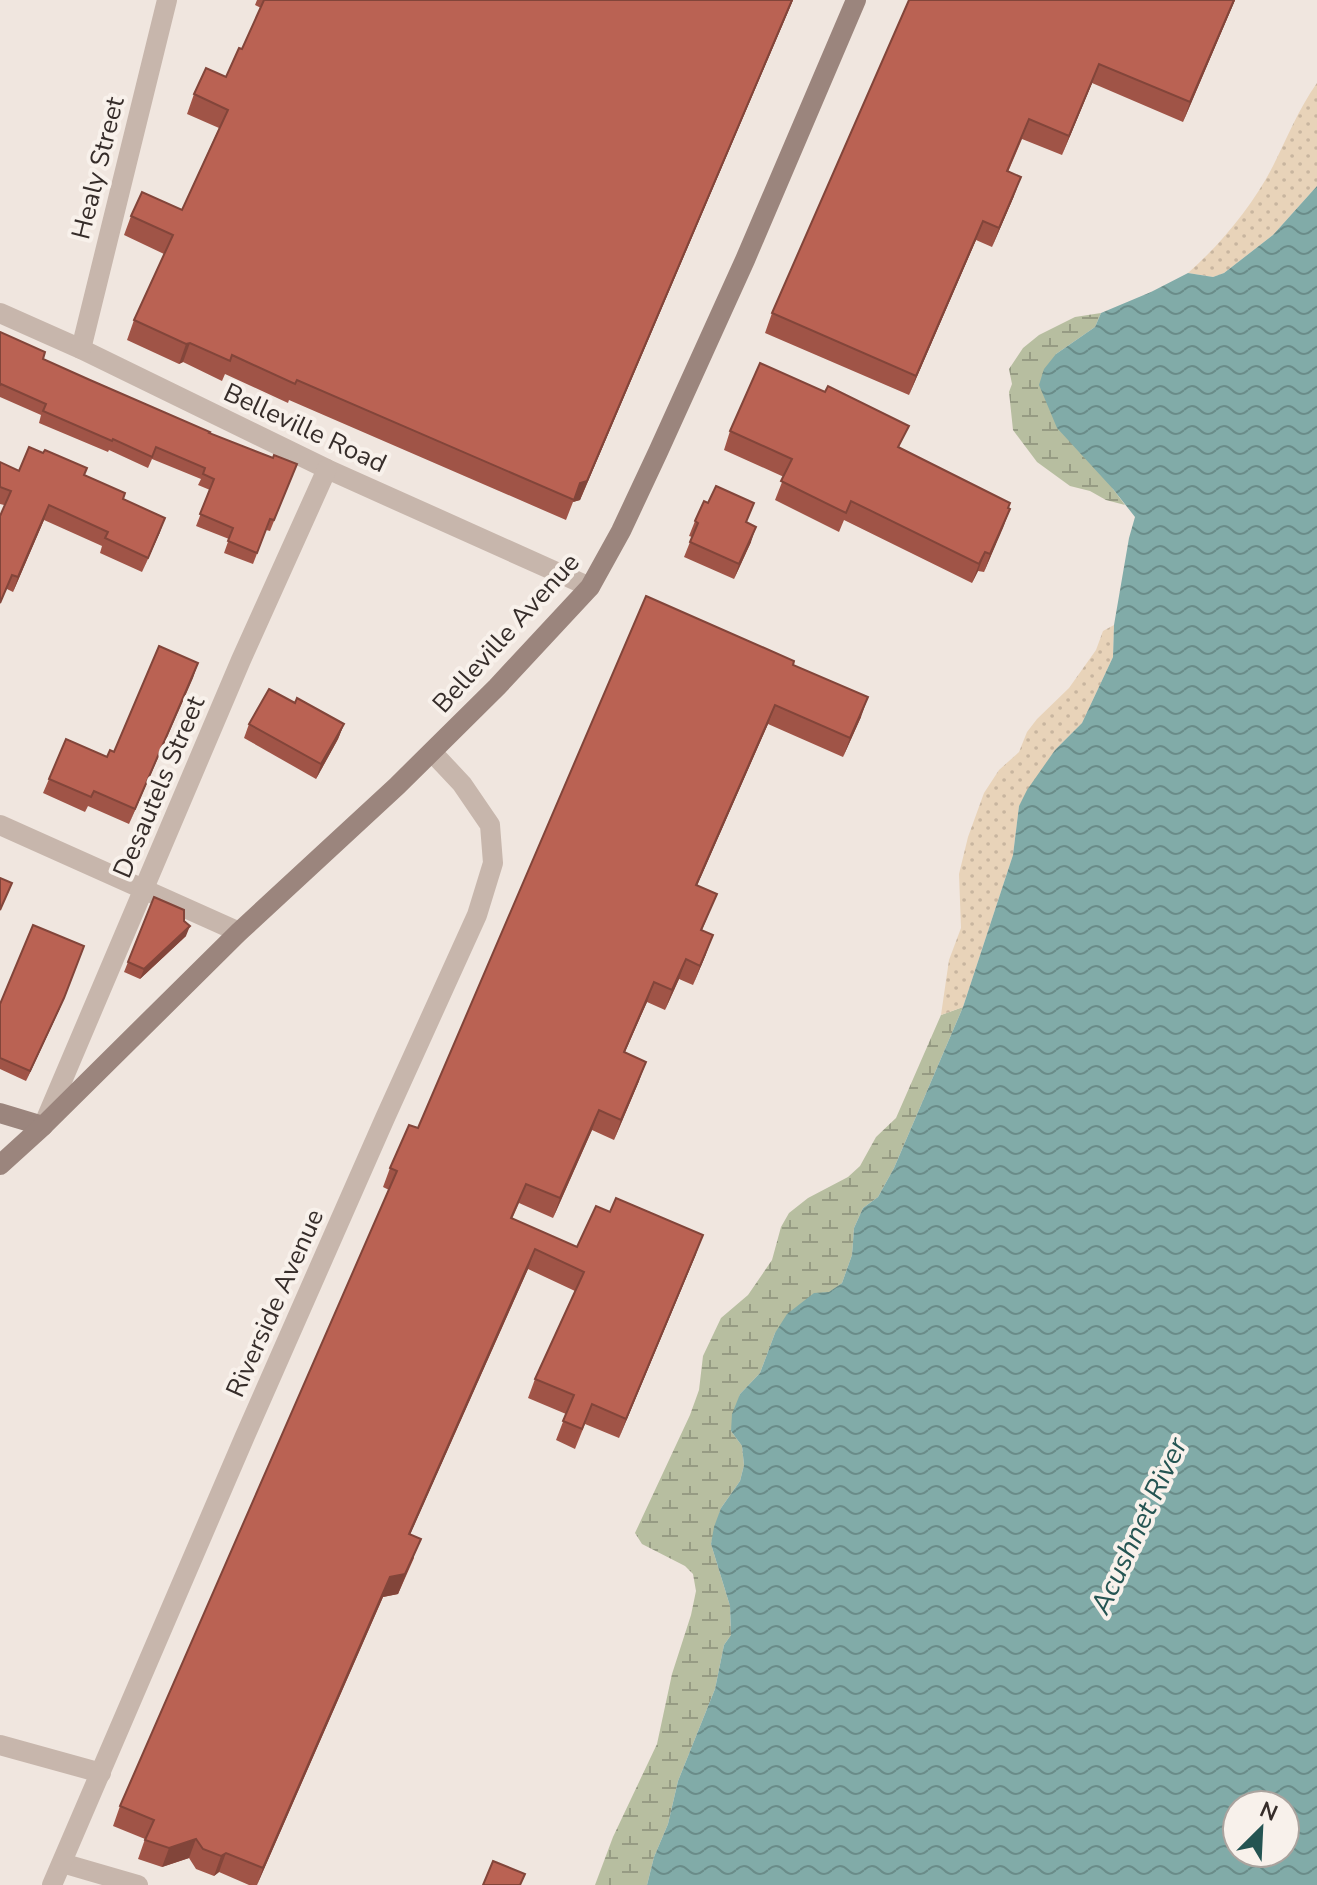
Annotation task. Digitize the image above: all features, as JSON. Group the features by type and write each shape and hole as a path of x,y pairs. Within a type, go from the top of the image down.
{"main road":[{"name":"Belleville Avenue","path":"0,1165 239,932 432,752 590,587 621,531 685,394 856,0"},
{"path":"0,1113 43,1126"}],"street":[{"name":"Healy Street","path":"81,349 167,0"},
{"name":"Belleville Road","path":"0,313 327,469 590,587"},
{"name":"Desautels Street","path":"43,1126 241,660 327,469"},
{"name":"Riverside Avenue","path":"52,1885 245,1436 477,915 493,863 490,825 462,784 432,752"},
{"path":"0,825 239,932"},
{"path":"0,1745 101,1773"},
{"path":"62,1863 138,1885"}],"green space":[{"path":"1101,313 1095,327 1056,354 1113,489 1125,505 1070,486 1037,462 1013,430 1009,369 1023,348 1039,335 1075,317"},
{"path":"963,1007 894,1168 878,1197 863,1208 854,1228 852,1255 842,1283 775,1333 760,1373 740,1394 731,1431 742,1446 744,1465 740,1481 721,1508 711,1544 730,1606 731,1635 724,1645 715,1689 678,1781 668,1824 654,1857 647,1885 595,1885 613,1837 657,1744 672,1674 696,1591 693,1574 685,1566 642,1544 635,1533 690,1415 699,1390 703,1356 721,1318 748,1295 772,1260 781,1227 789,1213 808,1198 848,1177 860,1166 876,1137 896,1118 941,1015"}],"sand":[{"path":"1317,83 1317,186 1273,235 1224,273 1213,277 1188,273 1224,237 1256,195"},
{"path":"1114,625 1113,657 1082,723 1055,750 1019,806 1013,855 963,1007 941,1015 949,960 961,928 959,874 984,793 999,770 1019,752 1027,732 1037,719 1069,688 1096,650 1103,631"}],"water":[{"name":"Acushnet River","path":"1317,186 1317,1885 647,1885 654,1857 668,1824 678,1781 715,1689 724,1645 731,1635 730,1606 711,1544 721,1508 740,1481 744,1465 742,1446 731,1431 732,1414 740,1394 760,1373 775,1333 787,1314 814,1293 829,1292 842,1283 852,1255 854,1228 863,1208 878,1197 894,1168 963,1007 1013,855 1019,806 1055,750 1082,723 1113,657 1114,625 1135,517 1057,428 1039,385 1044,369 1056,354 1095,327 1101,313 1188,273 1213,277 1224,273 1273,235"}],"building":[{"path":"264,0 792,0 587,481 580,483 574,500 297,380 295,384 232,355 230,361 134,320 173,235 131,216 142,192 182,210 228,110 194,94 206,68 226,77"},
{"path":"909,0 1234,0 1190,102 1099,64 1069,136 1029,119 1007,171 1021,177 999,228 983,221 916,376 772,313"},
{"path":"0,332 45,352 43,359 209,433 297,464 257,553 228,541 233,528 200,514 214,479 203,474 205,468 156,447 152,457 112,441 43,411 46,404 0,385"},
{"path":"760,363 825,392 828,386 909,426 898,447 1010,503 990,554 985,552 979,564 851,501 846,513 781,481 792,459 730,431"},
{"path":"29,447 43,453 45,450 87,468 84,475 125,493 123,499 165,518 148,558 105,538 108,532 49,505 18,577 12,575 0,603 0,516 11,491 0,487 0,462 19,471"},
{"path":"716,486 754,503 746,522 756,527 739,564 690,542 704,501 708,503"},
{"path":"646,596 868,697 850,738 775,705 696,885 717,894 701,930 713,935 700,966 686,959 672,990 654,982 624,1052 646,1062 621,1120 599,1110 560,1198 526,1184 511,1218 577,1247 596,1206 610,1212 616,1198 703,1235 626,1419 592,1404 582,1429 563,1421 574,1395 535,1379 584,1272 535,1249 409,1534 421,1539 405,1574 390,1577 263,1868 226,1853 221,1856 203,1849 196,1839 169,1848 145,1840 154,1820 120,1806 397,1171 390,1168 409,1125 418,1128"},
{"path":"159,646 198,663 135,809 94,791 91,797 49,779 66,739 107,757 110,750 114,752"},
{"path":"269,689 295,703 297,698 344,724 321,764 249,724"},
{"path":"0,878 12,883 0,910"},
{"path":"154,897 184,910 184,921 190,926 144,969 128,962"},
{"path":"33,925 84,946 30,1071 0,1058 0,1004"},
{"path":"493,1861 525,1874 520,1885 483,1885"}]}
